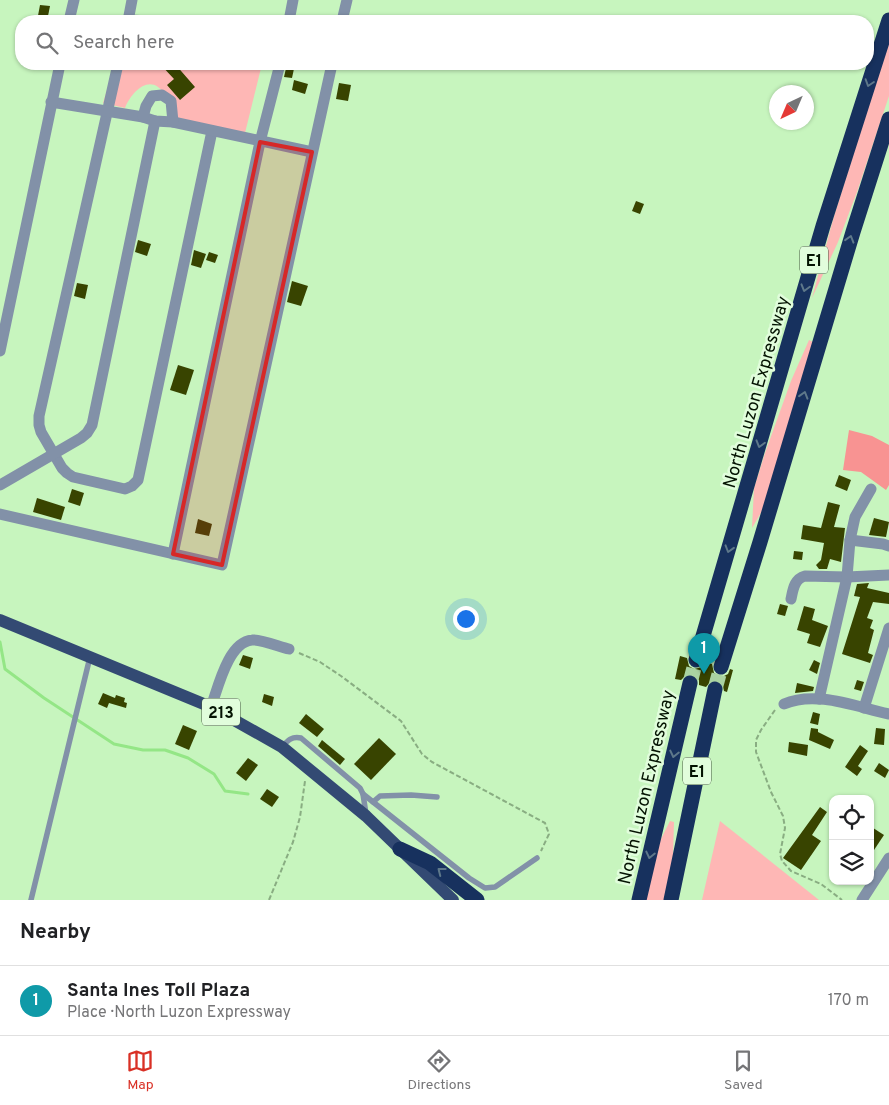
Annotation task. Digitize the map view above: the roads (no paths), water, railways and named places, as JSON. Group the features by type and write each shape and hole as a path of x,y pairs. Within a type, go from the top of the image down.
{"highway":[{"name":"North Luzon Expressway","path":"874,67 889,20"},
{"name":"North Luzon Expressway","path":"696,660 823,226 873,70"},
{"name":"E1","path":"721,666 889,119"},
{"name":"North Luzon Expressway","path":"639,900 690,683"},
{"name":"E1","path":"671,900 715,689"},
{"path":"400,849 430,863 477,900"}],"main road":[{"name":"213","path":"0,620 211,707 282,747 366,816 453,900"}],"street":[{"path":"70,15 74,0"},
{"path":"129,15 132,0"},
{"path":"343,15 347,0"},
{"path":"289,15 290,1"},
{"path":"0,351 59,70"},
{"path":"116,70 39,416 41,432 62,468 73,477 125,488 132,486 138,480 212,132"},
{"path":"173,554 260,142 278,70"},
{"path":"0,514 222,565 331,70"},
{"path":"143,117 146,106 152,96 162,95 171,101 173,122"},
{"path":"51,102 143,117 156,121 173,122 212,132 312,152"},
{"path":"0,485 81,438 92,425 156,121"},
{"path":"820,699 847,577 850,540 855,517 870,489"},
{"path":"850,540 889,546"},
{"path":"790,599 796,582 805,576 889,575"},
{"path":"864,708 889,628"},
{"path":"211,707 225,667 238,646 252,640 290,650"},
{"path":"784,704 800,700 820,699 889,714"},
{"path":"862,900 889,858"}],"lane":[{"path":"31,900 90,657"},
{"path":"282,747 289,739 296,736 301,738 355,782 363,794 469,878 485,888 495,887 537,858"},
{"path":"363,794 366,816"},
{"path":"373,802 380,796 411,795 437,797"}],"waterway":[{"path":"0,642 5,669 44,698 114,744 143,750 165,750 188,758 214,774 225,791 248,794"}],"tunnel":[{"path":"690,683 696,660"},
{"path":"715,689 721,667"}],"place":[{"name":"Santa Ines Toll Plaza","path":"704,674"}]}
